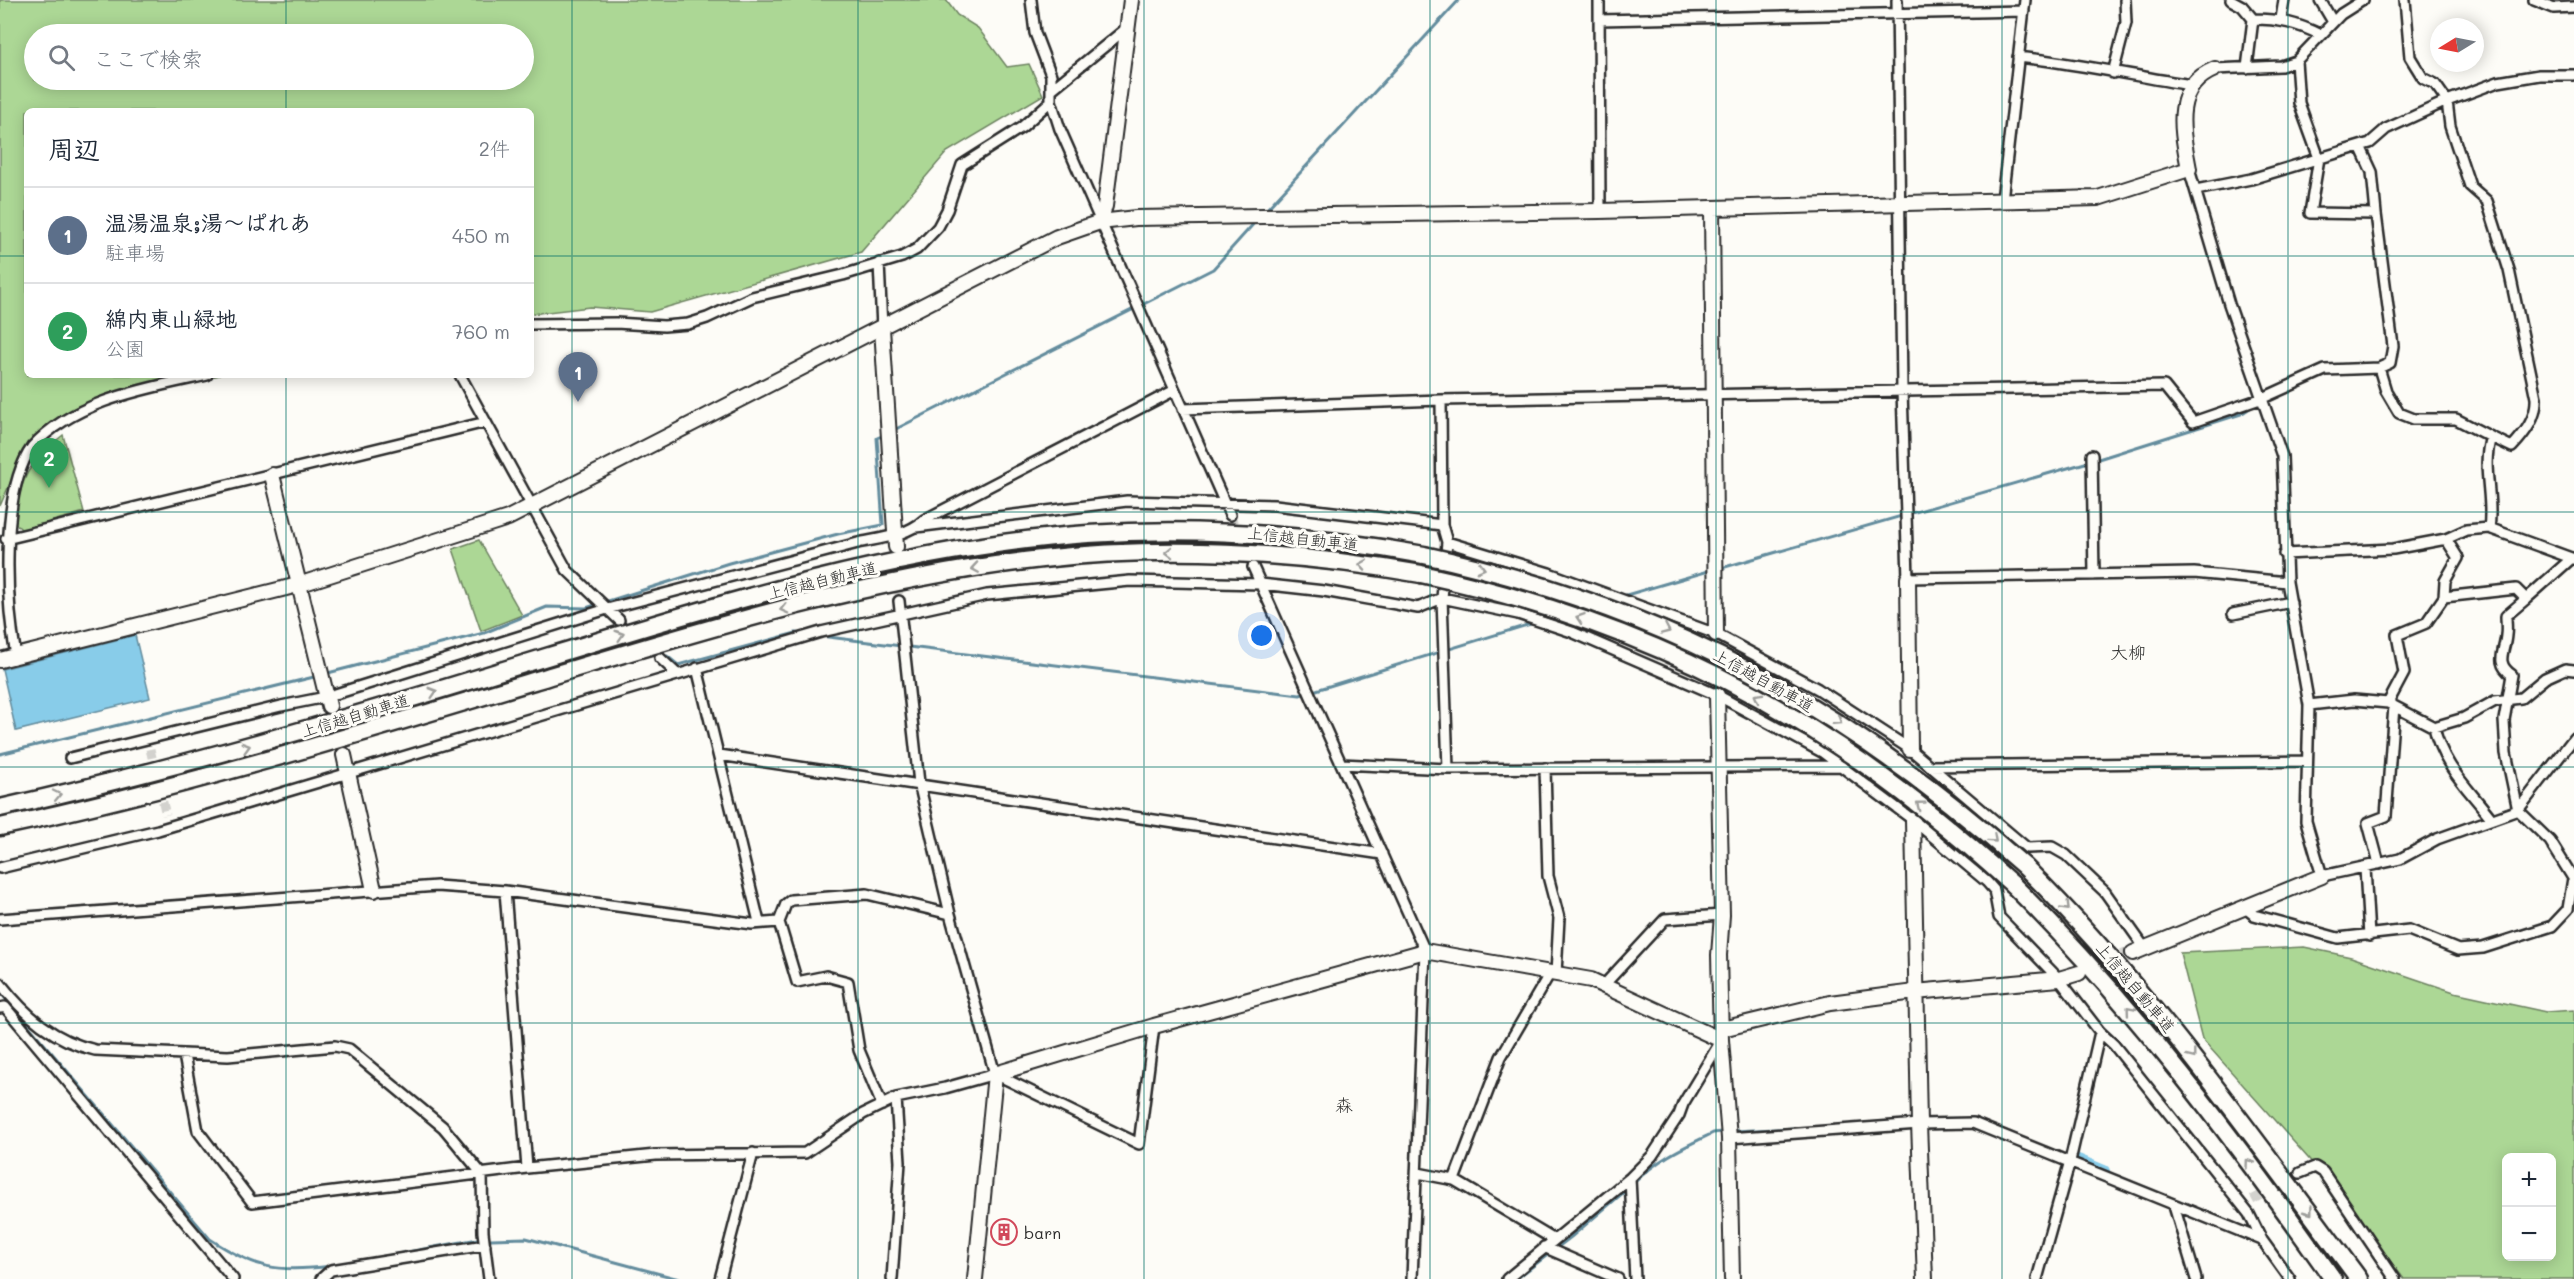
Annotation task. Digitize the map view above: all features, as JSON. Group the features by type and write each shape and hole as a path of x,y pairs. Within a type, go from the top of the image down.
{"highway":[{"name":"上信越自動車道","path":"0,808 247,747 742,600 869,568 943,554 1083,534 1206,531 1296,536 1424,555 1514,576 1660,627 1754,672 1852,730 1945,798 2024,866 2103,947 2202,1069 2359,1279"},
{"name":"上信越自動車道","path":"1,827 251,765 759,615 833,596 954,572 1075,556 1209,552 1296,556 1421,574 1508,595 1599,625 1740,687 1810,728 1886,778 1930,812 2012,884 2086,959 2181,1072 2333,1279"}],"street":[{"path":"1031,0 1035,33 1051,75 1051,101 1060,129 1230,515"},
{"path":"1100,222 1105,206 1131,0"},
{"path":"1599,0 1600,211"},
{"path":"1897,0 1910,749"},
{"path":"2002,200 2025,0"},
{"path":"2113,72 2126,24 2125,0"},
{"path":"2232,0 2242,6 2253,19 2247,68"},
{"path":"2281,19 2284,0"},
{"path":"2320,0 2333,22"},
{"path":"2322,876 2306,821 2309,705 2287,582 2284,554 2282,456 2229,304 2189,169 2182,130 2185,99 2191,85 2205,74 2216,69 2281,66 2296,61 2341,14 2363,0"},
{"path":"2379,368 2386,391 2399,413 2414,419 2456,419 2512,447 2522,436 2537,411 2509,270 2487,201 2470,186 2450,126 2447,101 2435,84 2423,78 2410,57 2405,0"},
{"path":"2534,0 2554,8 2574,7"},
{"path":"1599,20 2024,11"},
{"path":"2253,19 2281,19 2321,35"},
{"path":"1052,89 1127,28"},
{"path":"2018,57 2063,61 2191,85"},
{"path":"2296,61 2299,103 2319,158 2310,213 2376,214"},
{"path":"2196,190 2252,179 2370,143 2386,129 2447,101 2498,82 2539,75 2574,75"},
{"path":"534,324 616,323 664,326 688,324 708,318 752,297 843,275 902,257 917,249 938,227 947,210 962,165 1022,127 1051,101"},
{"path":"1184,409 1441,400 2164,386 2193,422 2263,398 2325,370 2379,368 2391,363 2393,346 2372,172 2360,146"},
{"path":"0,660 298,585 508,518 1057,237 1100,222 1136,218 1600,211 2098,198 2189,169"},
{"path":"1712,208 1716,634"},
{"path":"879,263 896,541"},
{"path":"16,656 7,603 7,512 18,468 30,448 52,428 83,411 117,398 195,378"},
{"path":"462,378 567,570 619,620"},
{"path":"70,758 149,745 281,706 327,702 607,609 858,543 896,541 924,520 1175,390"},
{"path":"1441,400 1442,525 1447,542 1442,598 1448,769"},
{"path":"6,539 486,422"},
{"path":"2489,528 2492,511 2487,465 2491,437"},
{"path":"2092,455 2094,575"},
{"path":"272,475 327,702"},
{"path":"915,528 1127,501 1275,505 1442,525"},
{"path":"2244,907 2254,915 2338,938 2409,930 2458,950 2483,948 2552,926 2568,909 2573,878 2550,842 2518,810 2506,753 2504,720 2512,675 2505,670 2500,654 2506,637 2506,616 2573,559 2489,528 2466,530 2446,539 2393,549 2284,554"},
{"path":"2379,864 2368,823 2386,816 2391,704 2404,673 2397,635 2426,623 2441,604 2445,581 2458,558 2446,539"},
{"path":"1447,542 1549,573 1716,634 1818,688 1910,749 2027,848 2052,847 2066,855 2105,892 2139,950 2322,876 2400,859 2437,838 2518,810 2574,738"},
{"path":"1253,567 1425,951 1412,1279"},
{"path":"1908,578 2194,573 2287,582"},
{"path":"0,867 168,826 820,632 987,596 1130,581 1261,584 1324,591 1418,608 1442,598 1518,614 1572,632 1718,695 1802,740 1842,766 1913,820 1988,882 1994,890 1999,917 2060,979 2100,1032 2114,1045 2243,1206 2262,1240 2290,1279"},
{"path":"2444,597 2516,589 2526,599"},
{"path":"899,601 919,783 950,914 995,1074 975,1279"},
{"path":"2233,615 2290,602"},
{"path":"660,658 677,674"},
{"path":"697,668 759,922"},
{"path":"2309,705 2354,700 2391,704 2433,727 2464,718 2495,701 2521,698 2545,678 2565,669 2574,670"},
{"path":"1718,695 1722,915 1719,955 1729,1138 1732,1279"},
{"path":"2433,727 2437,743 2449,767 2491,818"},
{"path":"344,755 375,890"},
{"path":"719,755 919,783 1382,854"},
{"path":"1930,766 2307,761"},
{"path":"1341,764 1448,769 1842,766"},
{"path":"1454,1180 1501,1057 1553,974 1559,918 1548,876 1545,768"},
{"path":"166,815 168,826"},
{"path":"1913,820 1915,992 1926,1279"},
{"path":"2364,868 2369,936"},
{"path":"0,919 438,886 505,891 728,921 779,922"},
{"path":"505,891 527,1168"},
{"path":"882,1105 859,1050 848,982 826,976 797,982 779,922 786,904 791,900 867,894 950,914"},
{"path":"1604,985 1665,919 1722,915"},
{"path":"184,1054 198,1131 252,1202 527,1168 656,1155 805,1153 863,1114 896,1098 945,1088 1154,1026 1425,951 1577,977 1604,985 1722,1034 1830,1004 1915,992 2060,979 2079,973"},
{"path":"0,983 53,1035 74,1046 94,1050 228,1056 334,1046 349,1049 443,1127 482,1174 489,1279"},
{"path":"0,1008 4,1007 233,1279"},
{"path":"995,1074 1139,1144 1154,1026"},
{"path":"2037,1279 2070,1161 2100,1032"},
{"path":"1511,1278 1553,1239 1630,1178 1652,1156 1679,1115 1722,1034"},
{"path":"892,1279 900,1162 896,1098"},
{"path":"1729,1138 1919,1124 1973,1123 2262,1240"},
{"path":"720,1279 753,1153"},
{"path":"2300,1173 2315,1167 2323,1172 2396,1279"},
{"path":"1418,1173 1454,1180 1553,1239"},
{"path":"1630,1178 1635,1279"},
{"path":"2243,1206 2252,1200"},
{"path":"2174,1206 2196,1279"},
{"path":"321,1279 332,1270 485,1245"},
{"path":"1544,1247 1618,1279"}],"green space":[{"path":"0,0 946,0 957,15 978,28 1007,67 1029,64 1043,95 947,152 861,252 650,312 590,307 534,314 534,108 24,108 24,378 206,378 148,390 69,412 24,451 0,506"},
{"path":"63,435 84,512 22,530 14,522 23,482 34,463"},
{"path":"479,540 522,615 481,631 453,549"},
{"path":"2304,947 2351,957 2454,992 2546,1012 2574,1010 2574,1279 2404,1279 2332,1185 2202,1039 2180,953"}],"water":[{"path":"135,635 150,698 16,731 2,669"}],"waterway":[{"path":"1265,211 1459,0"},
{"path":"892,431 1213,269 1257,220"},
{"path":"1718,569 2092,461 2241,414 2250,408"},
{"path":"324,674 484,633 547,607 586,608 729,563 838,534 883,525 877,438 886,434"},
{"path":"1623,596 1712,570"},
{"path":"820,636 1300,695 1537,622"},
{"path":"667,656 678,665 796,633 801,634"},
{"path":"0,754 318,676"},
{"path":"0,992 210,1239 254,1263 296,1269 331,1266"},
{"path":"1733,1131 1817,1127"},
{"path":"1634,1183 1671,1154 1713,1133 1721,1132"},
{"path":"2078,1160 2104,1171"},
{"path":"1516,1279 1571,1237 1625,1191"},
{"path":"491,1239 526,1238 679,1279"},
{"path":"370,1259 478,1239"}],"tunnel":[{"path":"1230,515 1248,556"},
{"path":"897,558 899,601"},
{"path":"619,620 660,658"},
{"path":"1716,634 1717,695"},
{"path":"150,749 166,815"},
{"path":"2083,971 2133,953"},
{"path":"2252,1200 2300,1173"}],"place":[{"name":"温湯温泉;湯〜ぱれあ","path":"578,402"},
{"name":"綿内東山緑地","path":"49,488"},
{"name":"barn","path":"1004,1232"}],"district":[{"name":"大柳","path":"2128,652"},
{"name":"森","path":"1344,1105"}]}
